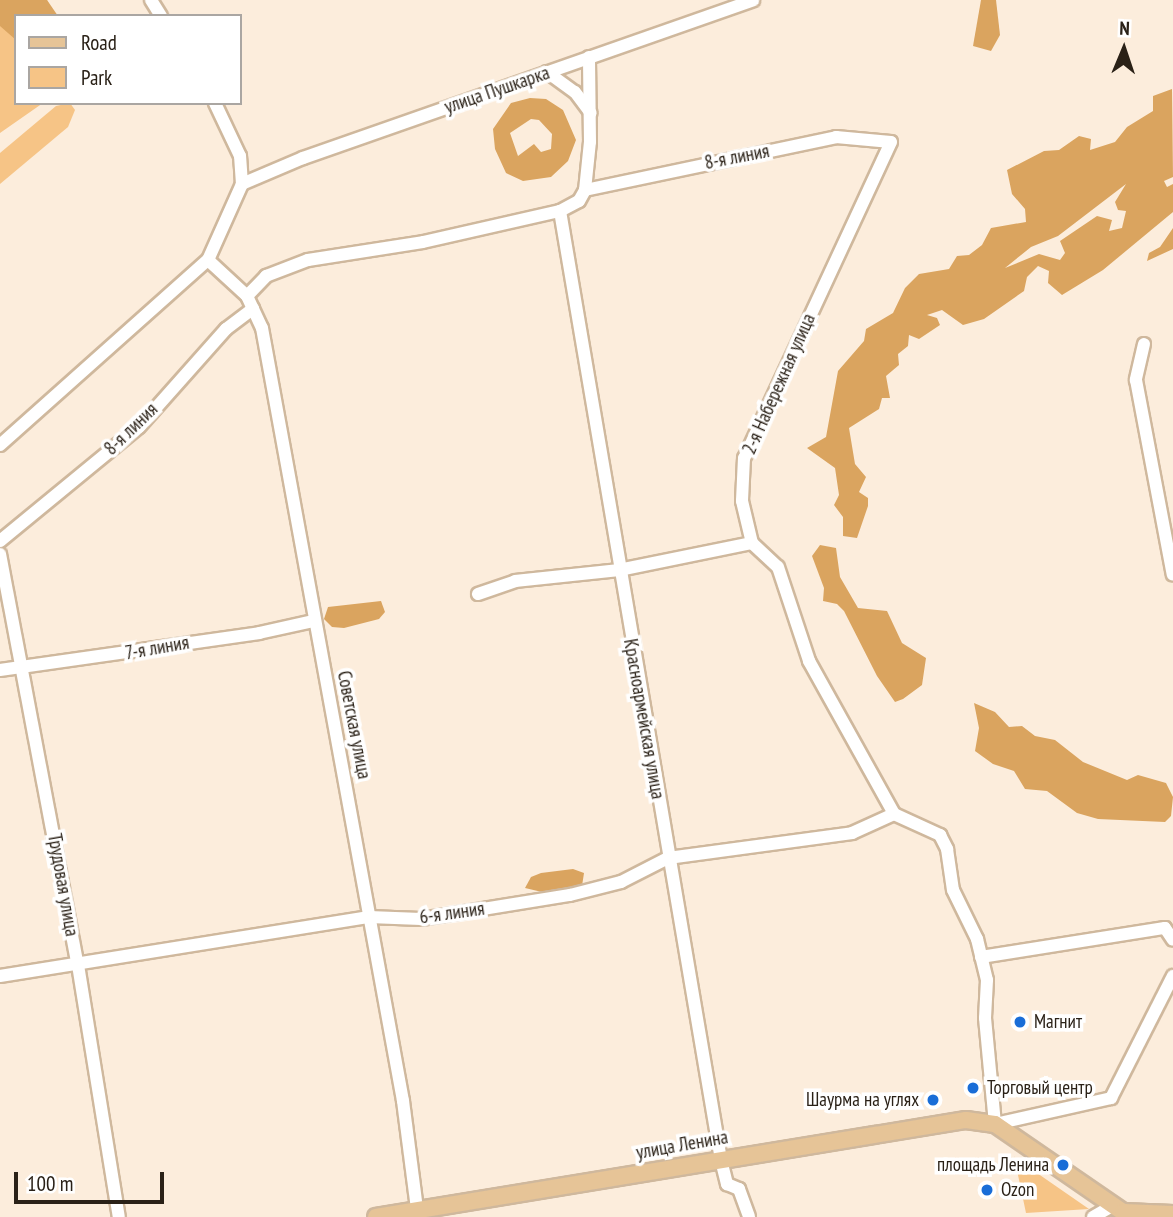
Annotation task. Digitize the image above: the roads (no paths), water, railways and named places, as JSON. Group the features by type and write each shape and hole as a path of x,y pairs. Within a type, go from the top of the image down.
{"main road":[{"name":"улица Ленина","path":"376,1217 417,1213 966,1120 995,1124"},
{"path":"995,1124 1123,1212 1167,1215"}],"street":[{"name":"улица Пушкарка","path":"242,184 753,0"},
{"path":"247,296 266,276 308,261 423,242 560,211 579,201 585,190 592,114 589,58"},
{"path":"547,72 575,92 592,114"},
{"path":"0,445 208,260 242,184 240,156 216,105"},
{"name":"8-я линия","path":"585,190 836,138 891,142"},
{"name":"2-я Набережная улица","path":"752,543 742,500 744,458 891,142"},
{"name":"Красноармейская улица","path":"560,211 721,1160 727,1184 740,1189 749,1216"},
{"name":"Советская улица","path":"208,260 247,296 262,328 313,621 403,1101 417,1213"},
{"name":"8-я линия","path":"0,541 139,427 226,329 253,309"},
{"path":"1144,344 1136,380 1173,575"},
{"path":"478,594 515,581 619,570 752,543 778,567 809,661 894,814 940,835 947,849 953,890 981,957 987,980 985,1018 995,1124 1111,1098 1173,976"},
{"name":"Трудовая улица","path":"0,554 78,965 119,1217"},
{"name":"7-я линия","path":"0,670 259,634 313,621"},
{"name":"6-я линия","path":"0,976 369,917 421,919 570,895 621,882 668,858 852,833 894,814"},
{"path":"981,957 1166,928 1173,940"},
{"path":"1093,1217 1112,1206"}],"place":[{"name":"Магнит","path":"1020,1022"},
{"name":"Торговый центр","path":"973,1088"},
{"name":"Шаурма на углях","path":"933,1100"},
{"name":"площадь Ленина","path":"1063,1165"},
{"name":"Ozon","path":"987,1190"}]}
